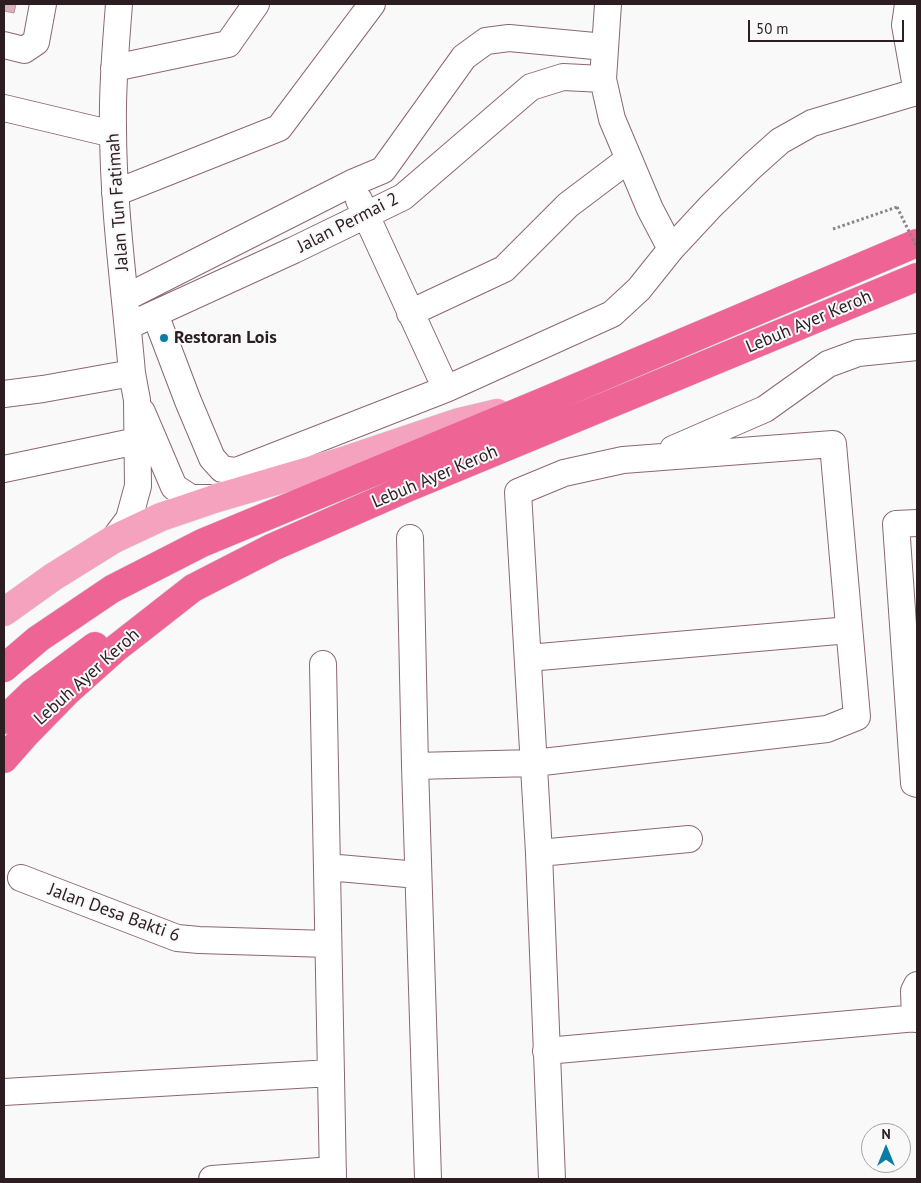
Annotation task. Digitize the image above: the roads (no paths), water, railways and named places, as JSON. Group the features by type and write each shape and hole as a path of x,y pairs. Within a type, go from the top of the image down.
{"highway":[{"name":"Lebuh Ayer Keroh","path":"4,668 38,640 112,589 202,543 407,456 540,403 917,243"},
{"name":"Lebuh Ayer Keroh","path":"4,759 68,691 115,650 193,588 273,548 405,489 917,277"},
{"path":"4,720 32,693 100,642 193,588"}],"main road":[{"path":"4,612 53,577 114,539 161,517 217,498 340,462 459,422 540,403"}],"street":[{"path":"4,45 24,50 36,42 43,4"},
{"name":"Jalan Tun Fatimah","path":"114,539 129,519 138,486 137,400 132,373 125,298 113,134 114,68 119,4"},
{"path":"114,68 228,44 256,4"},
{"path":"116,192 279,128 372,4"},
{"path":"608,4 603,79 612,118 650,209 671,249"},
{"path":"156,314 188,401 212,458 222,469 236,471 446,389 612,314 639,289 671,249 752,166 780,141 812,123 917,92 905,26 908,4"},
{"path":"125,298 352,183 383,170 464,57 486,41 509,38 605,47"},
{"name":"Jalan Permai 2","path":"128,326 294,250 402,197 531,87 563,77 603,79"},
{"path":"4,108 113,134"},
{"path":"410,313 504,269 568,205 629,159"},
{"path":"352,183 446,389"},
{"path":"654,457 765,409 828,364 858,353 917,347"},
{"path":"4,394 132,373"},
{"name":"Jalan Tun Fatimah","path":"137,400 174,487 191,498 217,498"},
{"path":"4,469 137,441"},
{"path":"415,766 534,763 827,729 857,717 833,444 623,460 564,473 518,492 528,658 534,763 539,852 552,1179"},
{"path":"917,522 896,524 914,783 917,784"},
{"path":"410,538 428,1179"},
{"path":"528,658 849,630"},
{"path":"212,1179 333,1174 323,664"},
{"path":"539,852 689,839"},
{"path":"327,867 418,875"},
{"name":"Jalan Desa Bakti 6","path":"21,878 177,938 328,944"},
{"path":"546,1051 916,1018 914,991 917,985"},
{"path":"4,1092 331,1072"}],"place":[{"name":"Restoran Lois","path":"164,338"}]}
